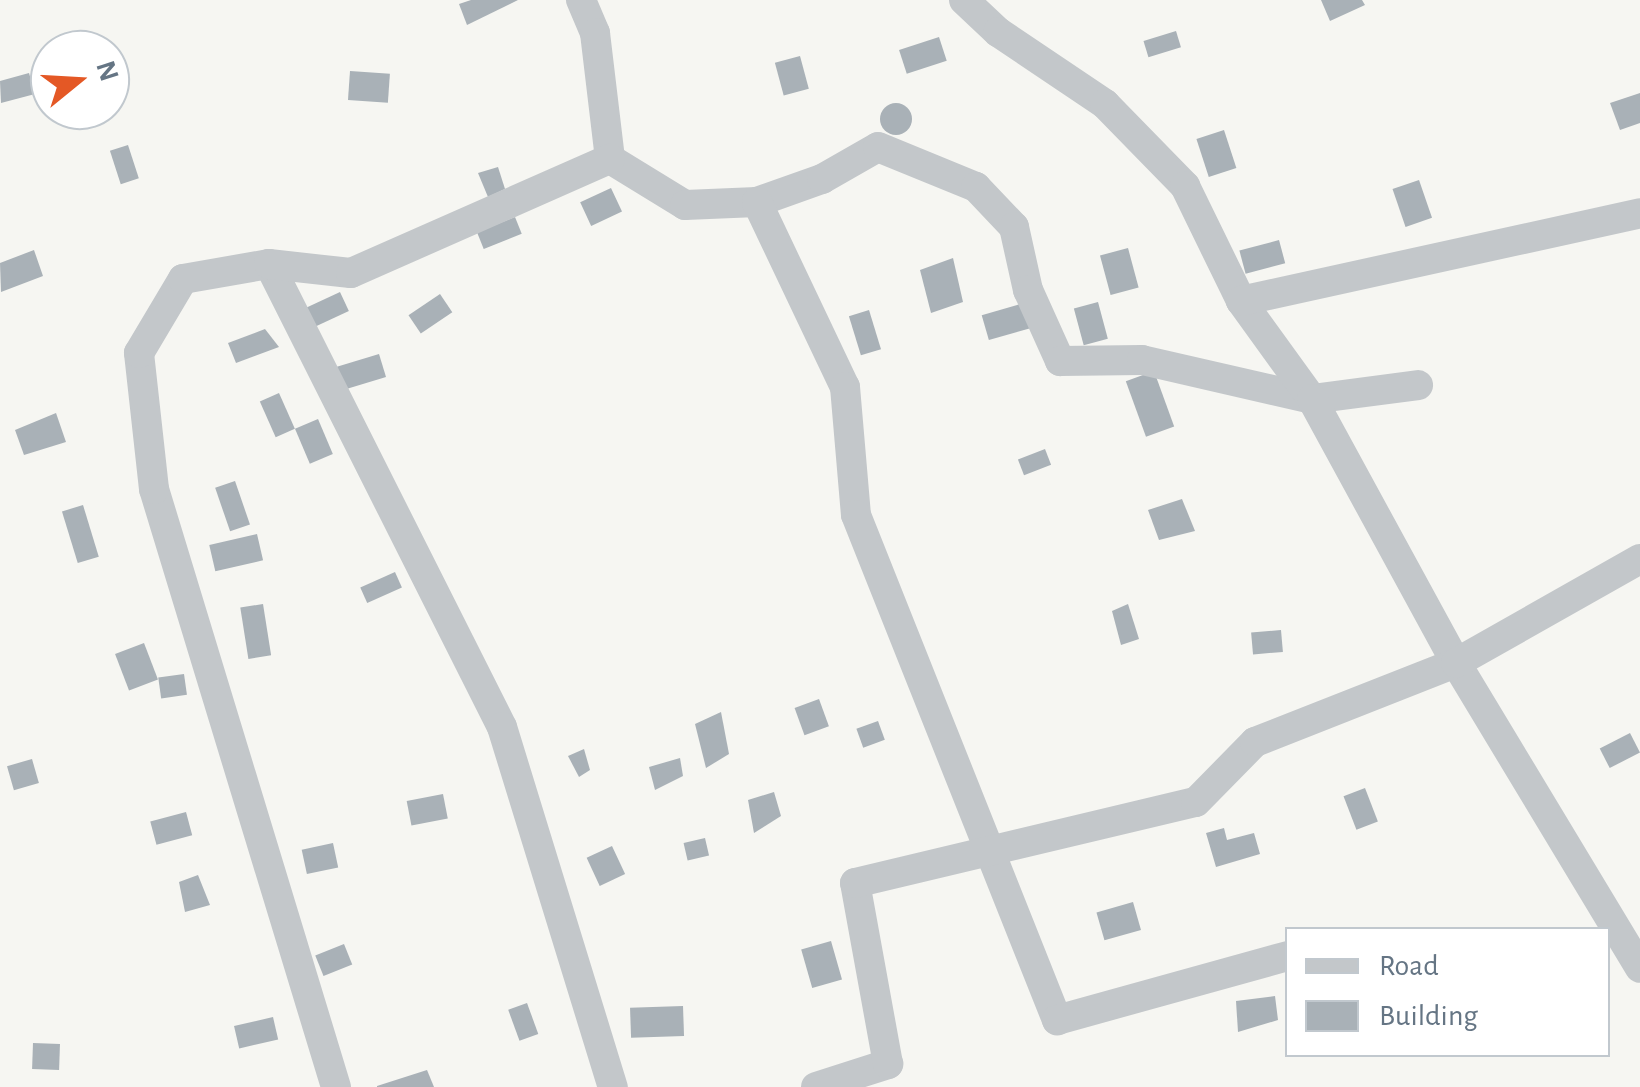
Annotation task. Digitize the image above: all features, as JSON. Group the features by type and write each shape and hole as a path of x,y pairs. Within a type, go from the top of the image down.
{"street":[{"path":"581,0 595,33 610,159"},
{"path":"964,0 998,32 1104,104 1184,186 1240,301 1312,399 1456,663 1640,968"},
{"path":"610,159 685,205 757,202 822,179 878,147 976,187 1014,228 1028,290 1060,361 1142,360 1312,399 1418,385"},
{"path":"336,1087 154,489 139,354 183,279 269,264 350,274 610,159"},
{"path":"757,202 844,387 856,515 993,846 1057,1020 1285,957"},
{"path":"1240,301 1640,213"},
{"path":"269,264 502,727 613,1087"},
{"path":"816,1087 888,1064 856,883 993,846 1196,802 1255,742 1456,663 1640,559"}],"building":[{"path":"471,0 518,0 467,25 459,4"},
{"path":"1321,0 1362,0 1365,5 1330,21"},
{"path":"1176,31 1181,47 1148,57 1143,41"},
{"path":"939,37 947,61 907,74 899,50"},
{"path":"800,56 809,89 784,96 775,63"},
{"path":"350,71 390,74 388,103 348,100"},
{"path":"29,73 30,95 1,103 0,81"},
{"path":"1640,93 1640,123 1620,130 1610,103"},
{"path":"896,103 907,108 912,119 907,130 896,135 885,130 880,119 885,108"},
{"path":"1224,130 1236,168 1209,177 1196,139"},
{"path":"128,145 139,178 121,184 110,151"},
{"path":"498,167 505,189 488,197 478,173"},
{"path":"1419,180 1432,218 1406,227 1393,189"},
{"path":"611,188 622,212 591,226 580,202"},
{"path":"515,217 522,234 484,249 477,232"},
{"path":"1279,240 1285,263 1246,274 1239,251"},
{"path":"1128,248 1139,288 1111,295 1100,256"},
{"path":"34,250 43,276 1,292 0,263"},
{"path":"953,258 963,302 931,313 920,270"},
{"path":"340,292 349,311 314,327 306,308"},
{"path":"440,294 452,312 421,333 408,315"},
{"path":"1098,302 1108,339 1084,345 1074,308"},
{"path":"1024,303 1031,328 989,340 982,315"},
{"path":"869,310 881,349 861,355 849,316"},
{"path":"265,329 279,347 236,363 228,343"},
{"path":"379,354 386,377 344,390 337,367"},
{"path":"1154,371 1174,426 1146,437 1126,381"},
{"path":"279,393 295,429 276,437 260,402"},
{"path":"56,413 66,442 24,455 15,430"},
{"path":"318,419 333,454 310,464 295,429"},
{"path":"1045,449 1051,465 1024,475 1018,459"},
{"path":"235,481 250,524 230,531 215,488"},
{"path":"1182,499 1195,531 1159,540 1148,510"},
{"path":"83,505 99,557 78,563 62,511"},
{"path":"257,534 263,560 215,571 209,545"},
{"path":"395,572 402,588 367,603 360,587"},
{"path":"263,604 271,655 248,659 240,608"},
{"path":"1128,604 1139,639 1121,645 1112,611"},
{"path":"1281,630 1283,652 1253,655 1251,633"},
{"path":"144,643 158,679 129,691 115,654"},
{"path":"184,674 187,695 161,698 158,678"},
{"path":"819,699 829,726 804,735 795,708"},
{"path":"721,712 729,754 706,768 695,724"},
{"path":"878,721 885,740 863,748 856,729"},
{"path":"1630,733 1640,753 1610,768 1600,748"},
{"path":"584,749 590,770 579,777 568,756"},
{"path":"680,758 683,776 655,790 649,767"},
{"path":"32,759 39,783 14,790 7,766"},
{"path":"1365,788 1378,822 1356,830 1344,796"},
{"path":"774,792 781,816 754,833 748,800"},
{"path":"443,794 448,819 411,826 407,801"},
{"path":"186,812 192,835 156,845 150,822"},
{"path":"1224,828 1227,840 1254,833 1260,854 1216,867 1206,833"},
{"path":"705,838 709,856 688,860 684,843"},
{"path":"333,843 338,867 307,874 302,850"},
{"path":"612,846 625,874 600,886 587,858"},
{"path":"198,875 210,905 185,912 179,882"},
{"path":"1133,902 1141,930 1104,940 1096,912"},
{"path":"831,941 842,979 812,988 801,950"},
{"path":"344,944 352,964 323,976 315,956"},
{"path":"1275,996 1278,1020 1238,1032 1236,1001"},
{"path":"527,1003 538,1034 519,1041 508,1010"},
{"path":"683,1006 684,1036 631,1038 630,1008"},
{"path":"273,1017 278,1039 239,1048 234,1026"},
{"path":"33,1043 60,1044 59,1070 32,1069"},
{"path":"427,1070 434,1087 377,1087 377,1086"}]}
